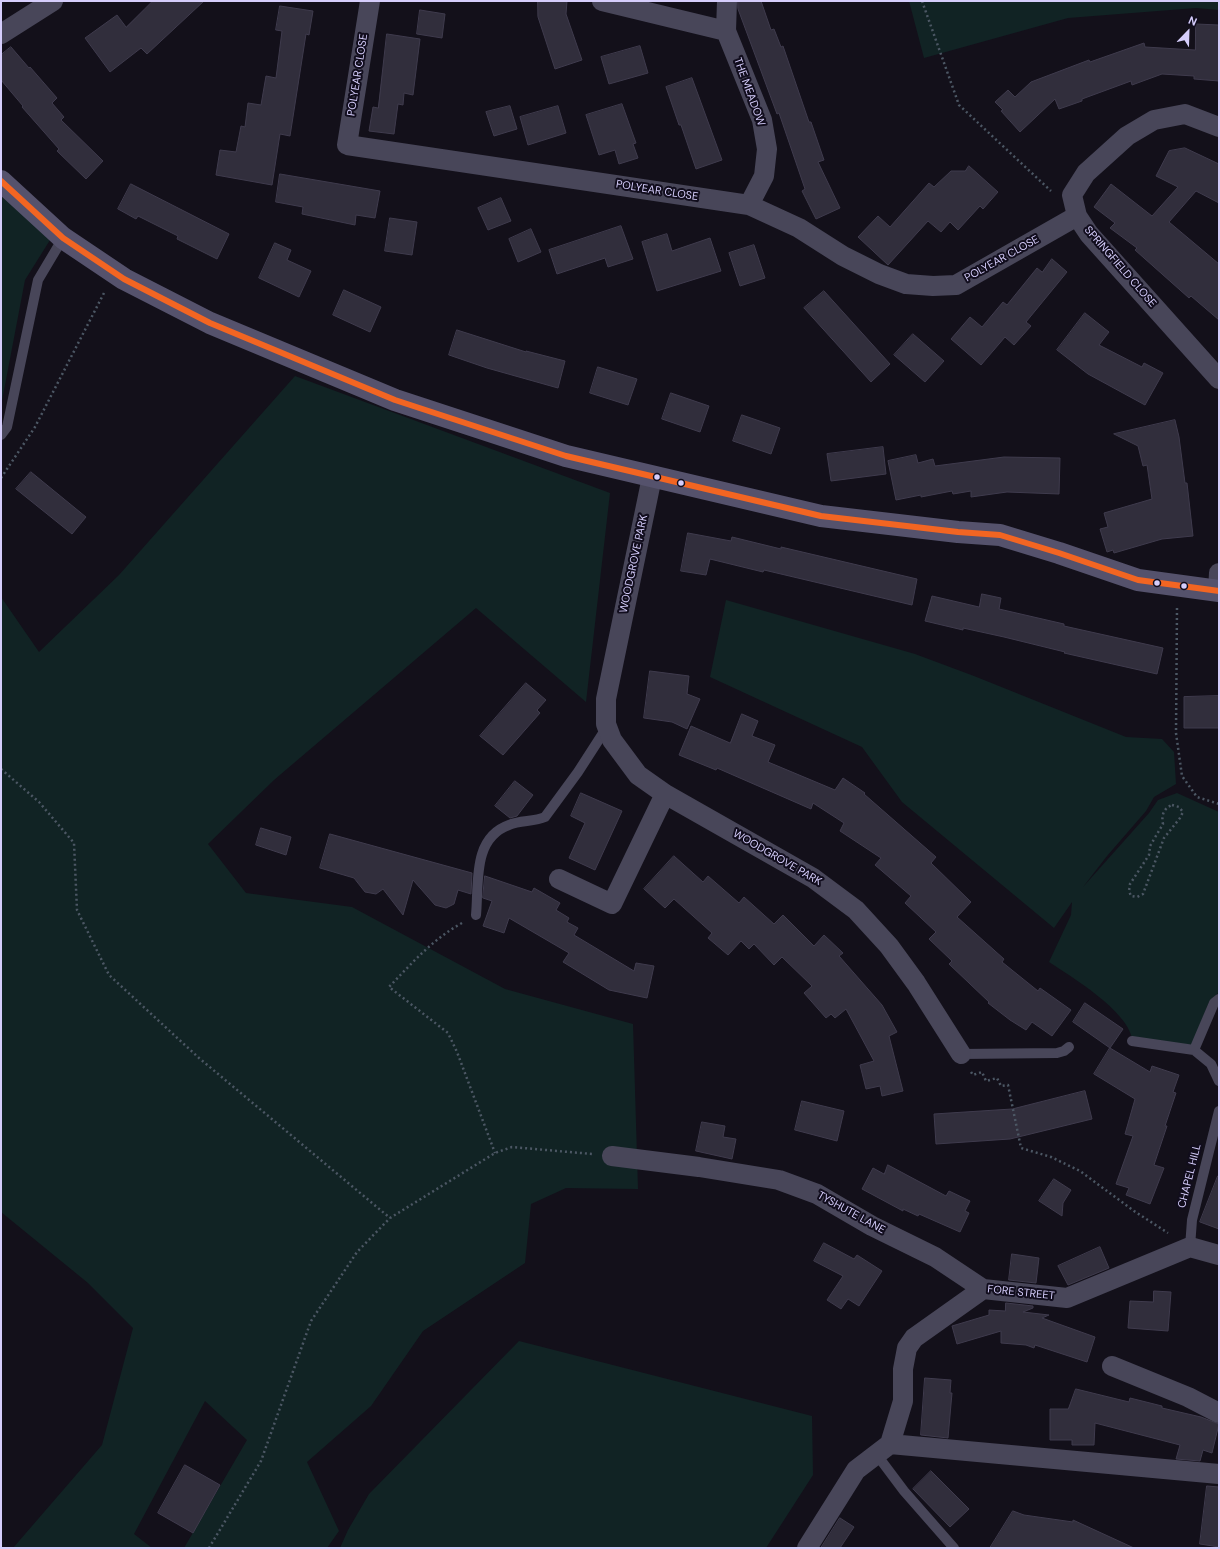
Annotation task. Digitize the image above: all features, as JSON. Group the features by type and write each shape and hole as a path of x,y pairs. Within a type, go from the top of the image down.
{"street":[{"path":"1,34 53,1"},
{"name":"POLYEAR CLOSE","path":"370,1 347,144 749,205 799,228 843,256 879,274 906,284 933,286 956,285 1077,216"},
{"path":"602,1 726,31"},
{"name":"THE MEADOW","path":"726,1 726,31 762,120 767,149 764,176 749,205"},
{"name":"SPRINGFIELD CLOSE","path":"1219,127 1185,114 1154,120 1127,136 1086,173 1072,195 1077,216 1089,234 1219,379"},
{"path":"1,181 63,238 124,279 210,323 395,400 566,456 821,516 958,532 1000,535 1138,580 1178,586 1219,585"},
{"name":"WOODGROVE PARK","path":"652,477 606,700 606,724 612,740 638,775 665,794 813,878 856,910 889,946 916,983 960,1054"},
{"path":"559,879 612,904 665,794"},
{"name":"TYSHUTE LANE","path":"612,1156 699,1167 779,1180 817,1194 872,1226 935,1257 983,1289"},
{"path":"1190,1247 1219,1256"},
{"name":"FORE STREET","path":"884,1450 903,1401 903,1369 907,1348 914,1338 983,1289 1067,1298 1190,1247"},
{"path":"1112,1366 1188,1396 1219,1413"},
{"path":"807,1548 856,1470 884,1450 1219,1474"}],"lane":[{"path":"1,435 7,427 38,280 63,238"},
{"path":"476,915 478,871 481,856 486,843 492,835 501,828 511,824 545,818 578,772 607,727"},
{"path":"1194,1050 1214,1003 1219,999"},
{"path":"1132,1041 1194,1050 1211,1064 1219,1081"},
{"path":"960,1054 1057,1053 1064,1051 1069,1047"},
{"name":"CHAPEL HILL","path":"1190,1247 1192,1220 1219,1111"},
{"path":"884,1450 904,1491 954,1548"}],"path":[{"path":"922,1 959,105 1077,216"},
{"path":"1,478 35,427 89,320 115,273"},
{"path":"1178,586 1176,733 1182,776 1197,797 1219,804"},
{"path":"1,769 39,802 74,843 77,910 109,975 199,1058 390,1218"},
{"path":"1172,805 1179,807 1183,812 1164,838 1143,894 1137,897 1131,896 1129,891 1130,884 1142,865 1149,855 1150,846 1163,824 1163,812 1168,806 1172,805"},
{"path":"476,915 445,932 389,987 448,1033 457,1052 495,1153"},
{"path":"960,1054 973,1075 982,1072 986,1081 997,1078 1001,1086 1008,1086 1021,1148 1051,1157 1080,1171 1134,1211 1190,1247"},
{"path":"209,1548 261,1461 311,1321 357,1252 390,1218 495,1153 512,1147 612,1156"}],"shaded area":[{"path":"909,1 1219,1 1219,10 1196,8 1068,18 924,58"},
{"path":"1,194 50,240 25,280 1,406"},
{"path":"295,376 610,493 586,702 476,608 274,780 208,844 246,893 352,907 505,989 633,1024 638,1189 566,1188 531,1204 525,1263 423,1331 371,1406 307,1462 339,1531 327,1548 184,1548 247,1440 205,1401 134,1534 152,1548 13,1548 102,1445 133,1328 88,1283 1,1212 1,597 39,652 119,575"},
{"path":"726,600 915,654 1126,737 1162,739 1174,752 1176,784 1154,797 1146,811 1107,856 1083,887 1149,813 1158,800 1177,793 1219,812 1219,992 1209,1002 1192,1045 1132,1038 1128,1027 1120,1016 1084,985 1049,962 1071,915 1072,902 1054,928 902,802 862,747 710,677"},
{"path":"519,1341 812,1416 813,1475 766,1548 340,1548 348,1530 369,1494"}],"building":[{"path":"153,1 204,1 147,54 141,48 110,72 85,38 117,15 126,27"},
{"path":"538,1 567,1 566,14 582,60 555,69 538,17"},
{"path":"738,1 761,1 771,30 774,29 781,47 783,46 809,122 811,122 824,160 818,162 840,208 816,219 802,191 805,189 779,113 777,114 738,9"},
{"path":"280,6 313,11 309,35 306,34 290,136 280,134 272,185 216,175 220,150 236,152 241,126 245,127 248,103 261,105 266,76 276,78 282,31 276,30"},
{"path":"420,10 445,14 442,38 417,34"},
{"path":"1196,24 1219,25 1219,81 1194,79 1194,76 1162,74 1132,85 1131,81 1059,109 1055,99 1020,132 995,102 1008,90 1015,97 1031,82 1089,60 1090,62 1144,43 1145,47 1195,50"},
{"path":"387,34 420,39 413,95 404,93 403,105 398,104 394,134 369,131 373,107 378,108"},
{"path":"640,46 648,73 609,84 601,57"},
{"path":"11,47 57,98 52,103 64,117 61,120 103,161 86,179 57,151 59,149 22,107 23,106 1,80 1,55"},
{"path":"692,78 722,160 696,169 666,87"},
{"path":"622,104 636,143 633,144 638,158 619,164 615,150 599,155 586,115"},
{"path":"510,106 517,129 494,136 486,112"},
{"path":"558,106 566,133 528,145 520,117"},
{"path":"1185,148 1219,164 1219,203 1196,191 1169,222 1219,264 1219,320 1191,296 1189,298 1135,250 1137,248 1110,228 1115,223 1094,207 1111,184 1152,216 1178,187 1156,176 1169,151"},
{"path":"969,166 998,192 983,209 980,206 958,230 950,222 941,232 928,221 888,265 858,237 878,216 890,227 929,183 934,187 951,171 965,171"},
{"path":"280,174 380,191 375,218 356,215 355,225 302,214 303,207 276,202"},
{"path":"131,184 229,234 217,259 177,239 178,236 138,216 136,219 118,209"},
{"path":"501,198 511,221 488,230 478,208"},
{"path":"390,218 417,222 412,255 385,251"},
{"path":"621,226 633,259 608,267 605,258 557,274 549,250"},
{"path":"531,229 541,252 518,262 509,239"},
{"path":"667,234 672,251 710,238 721,271 657,291 642,242"},
{"path":"275,243 291,250 287,260 311,271 299,297 259,278"},
{"path":"754,245 765,278 740,286 729,253"},
{"path":"1052,259 1067,272 1026,322 1031,326 1014,345 1005,337 981,365 951,339 970,317 982,327 1003,302 1007,305 1037,268 1042,272"},
{"path":"344,290 381,307 370,332 333,315"},
{"path":"824,291 890,364 871,382 804,308"},
{"path":"1085,313 1109,332 1099,345 1142,367 1144,363 1163,373 1145,405 1088,374 1057,350"},
{"path":"457,330 526,352 565,361 558,388 487,368 449,355"},
{"path":"913,334 944,361 925,382 894,355"},
{"path":"598,367 637,379 628,405 590,393"},
{"path":"671,393 709,406 700,432 662,419"},
{"path":"742,415 780,428 771,454 733,441"},
{"path":"1175,420 1179,437 1185,483 1187,483 1193,536 1162,539 1114,553 1113,550 1107,552 1100,529 1108,527 1104,513 1152,499 1147,465 1143,466 1138,446 1114,434"},
{"path":"883,447 886,474 831,481 827,454"},
{"path":"916,455 918,463 933,459 935,466 1004,457 1060,458 1059,494 1007,492 971,497 971,491 953,494 952,491 896,500 888,461"},
{"path":"31,472 86,517 72,534 16,489"},
{"path":"688,533 731,541 732,537 917,579 912,605 764,570 763,572 710,559 706,575 681,571"},
{"path":"982,594 1001,598 999,609 1064,624 1064,626 1163,648 1157,674 1064,653 1065,652 1004,637 963,628 963,630 925,621 932,596 979,607"},
{"path":"650,671 689,676 687,694 700,699 687,729 672,722 644,718"},
{"path":"526,683 546,700 537,710 540,713 503,755 480,736"},
{"path":"1219,696 1219,728 1184,728 1184,697"},
{"path":"742,714 758,721 752,736 775,745 768,762 835,790 843,778 865,793 864,794 936,857 931,863 971,902 957,917 1004,959 1002,962 1038,991 1040,988 1071,1010 1052,1036 1032,1022 1026,1030 1010,1020 988,1003 989,1002 949,964 952,961 929,939 936,932 905,903 911,896 875,865 881,858 840,831 844,823 813,803 811,809 717,768 716,770 679,755 691,726 730,743"},
{"path":"515,781 533,795 517,816 510,818 495,806"},
{"path":"581,793 622,811 595,870 569,858 585,823 571,816"},
{"path":"261,828 291,837 286,855 256,845"},
{"path":"330,834 472,873 471,894 458,890 454,904 446,908 435,905 413,880 403,915 383,889 376,894 365,892 354,878 320,868"},
{"path":"674,856 703,882 708,876 739,903 744,897 774,924 783,915 814,946 824,935 843,953 839,956 882,1005 897,1032 889,1036 903,1091 882,1096 880,1086 866,1089 860,1065 874,1061 846,1009 835,1018 831,1014 826,1018 804,993 812,986 782,957 774,965 754,944 749,949 741,941 728,955 708,938 712,933 674,899 665,908 644,889"},
{"path":"485,876 532,892 534,888 560,903 556,910 569,918 567,922 578,928 574,935 634,971 636,963 654,966 647,998 609,990 563,962 569,953 509,918 504,933 483,926 492,901 483,898"},
{"path":"1085,1003 1123,1029 1110,1048 1073,1022"},
{"path":"1110,1048 1150,1072 1152,1066 1179,1075 1173,1092 1176,1093 1165,1126 1167,1126 1154,1165 1164,1168 1150,1204 1126,1195 1129,1188 1116,1184 1133,1136 1125,1134 1135,1099 1094,1074"},
{"path":"1085,1091 1092,1119 1010,1139 936,1144 934,1114 1012,1109"},
{"path":"802,1101 844,1111 837,1141 795,1130"},
{"path":"702,1122 725,1126 723,1137 736,1139 732,1159 696,1151"},
{"path":"888,1165 946,1196 949,1191 970,1201 965,1211 969,1213 960,1232 919,1214 918,1216 903,1209 903,1211 862,1189 873,1168 884,1174"},
{"path":"1219,1176 1219,1229 1200,1222"},
{"path":"1054,1179 1071,1190 1063,1203 1062,1216 1039,1201"},
{"path":"824,1243 854,1259 857,1255 882,1271 859,1306 848,1299 841,1309 827,1300 843,1276 814,1261"},
{"path":"1100,1247 1109,1268 1068,1285 1058,1266"},
{"path":"1012,1254 1039,1258 1036,1283 1009,1280"},
{"path":"1154,1291 1171,1292 1168,1331 1128,1328 1130,1301 1153,1302"},
{"path":"1006,1303 1033,1306 1033,1308 1023,1312 1049,1315 1042,1318 1095,1337 1087,1362 1035,1345 1034,1348 1026,1345 1001,1343 1001,1331 957,1344 952,1326 989,1315 989,1310 1005,1311"},
{"path":"925,1378 951,1380 950,1393 952,1393 948,1438 921,1435"},
{"path":"1076,1389 1129,1402 1130,1398 1162,1406 1162,1408 1201,1417 1219,1424 1212,1453 1203,1450 1200,1461 1176,1459 1180,1445 1095,1423 1094,1445 1072,1445 1072,1440 1050,1440 1050,1409 1068,1409"},
{"path":"185,1465 220,1485 193,1533 158,1513"},
{"path":"931,1471 969,1509 950,1527 913,1489"},
{"path":"1207,1486 1219,1487 1219,1547 1200,1544"},
{"path":"1013,1511 1024,1515 1073,1522 1073,1520 1134,1548 990,1548"},
{"path":"840,1518 854,1527 840,1548 821,1548"}],"transit line":[{"path":"1,181 63,238 124,279 210,323 395,400 566,456 821,516 958,532 1000,535 1138,580 1219,591"}]}
